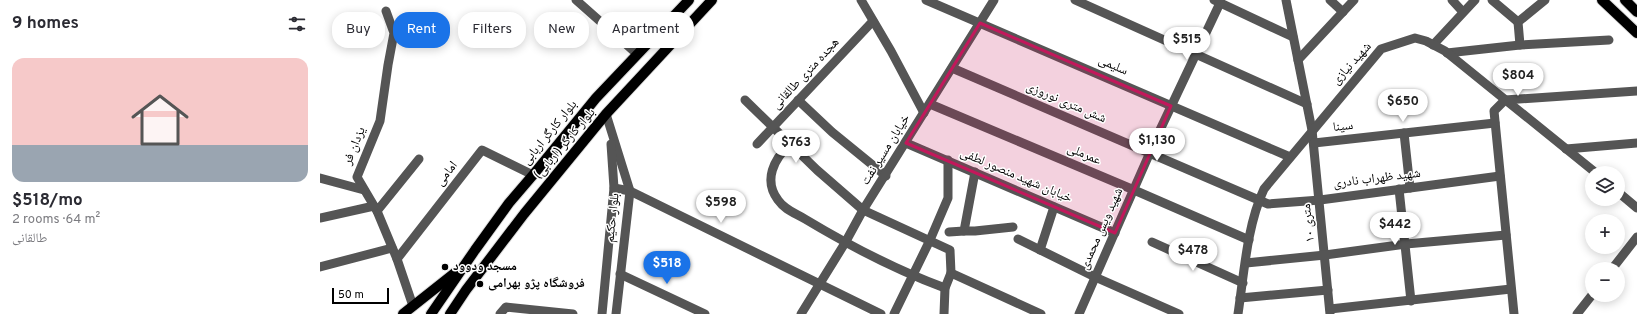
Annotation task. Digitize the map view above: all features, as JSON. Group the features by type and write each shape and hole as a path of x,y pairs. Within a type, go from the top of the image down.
{"main road":[{"name":"بلوار کارگر (اربابی)","path":"451,314 475,276 606,114 712,0"},
{"path":"1602,0 1634,31 1637,38"},
{"path":"1625,0 1636,11"},
{"name":"بلوار کارگر اربابی","path":"429,313 445,294 510,203 596,98 688,1"},
{"path":"510,203 524,214"},
{"path":"403,314 464,266"},
{"path":"429,313 451,314"}],"street":[{"path":"861,0 924,113"},
{"name":"سلیمی","path":"926,0 1290,156"},
{"name":"خیابان مسیر نفت","path":"801,314 845,243 863,210 886,176 994,0"},
{"path":"1075,0 1307,104"},
{"name":"۱۰ متری","path":"1286,0 1314,143 1330,312"},
{"path":"1330,0 1343,12"},
{"path":"1298,60 1354,0"},
{"path":"1452,0 1463,12"},
{"path":"1433,44 1474,0"},
{"path":"1492,0 1518,22 1520,45"},
{"path":"1518,22 1545,0"},
{"path":"579,1 637,54"},
{"path":"1217,1 1294,37"},
{"name":"شهید ویس محمدی","path":"1079,314 1196,53 1217,1"},
{"name":"یزدان فر","path":"386,11 394,33 380,121 357,177 375,209 397,259 413,306"},
{"name":"هجده متری طالقانی","path":"757,144 873,21"},
{"name":"شهید نیازی","path":"1238,314 1249,240 1258,201 1264,189 1290,156 1381,49 1415,38 1433,44 1447,53 1587,166"},
{"path":"1447,53 1520,45 1609,40"},
{"name":"شش متری نوروزی","path":"952,68 1258,201"},
{"path":"1514,314 1494,111 1505,100 1637,91"},
{"path":"745,100 790,144 863,210 950,250 951,273 945,288 944,314"},
{"path":"798,100 832,132 886,176"},
{"name":"عمرملی","path":"930,104 1249,240"},
{"name":"بلوار حکیم","path":"606,114 630,191 616,314"},
{"name":"سینا","path":"1314,143 1495,123"},
{"name":"بلوار حکیم","path":"602,314 614,188 610,128"},
{"path":"1404,133 1410,188"},
{"name":"خیابان شهید منصور لطفی","path":"906,142 1115,233"},
{"path":"1566,149 1637,143"},
{"path":"790,144 780,153 772,169 770,185 777,199 786,209 845,243 913,276 945,288"},
{"name":"امامی","path":"397,259 482,150 533,175"},
{"path":"320,218 375,209 419,159"},
{"path":"894,314 930,240 948,198 948,160"},
{"path":"964,231 975,172"},
{"name":"شهید ظهراب نادری","path":"1258,201 1268,204 1279,204 1320,200 1500,176"},
{"path":"320,178 364,190"},
{"path":"614,188 630,191 881,314"},
{"path":"1399,189 1411,301"},
{"path":"1625,198 1637,208"},
{"path":"1040,250 1054,206"},
{"path":"949,232 1013,227"},
{"path":"1246,263 1325,255 1406,244 1506,235"},
{"path":"1617,262 1637,237"},
{"path":"1018,239 1096,277 1179,314"},
{"path":"1152,242 1242,283"},
{"path":"320,267 392,248"},
{"path":"951,273 1041,314"},
{"path":"620,274 705,314"},
{"path":"1330,312 1374,309 1411,301 1511,289"},
{"path":"1240,298 1328,290"},
{"path":"1577,314 1586,302"},
{"path":"500,314 506,306 573,314"}],"highlighted area":[{"path":"980,23 1171,106 1115,233 906,143"}],"place":[{"name":"مسجد ودوود","path":"445,267"},
{"name":"فروشگاه پژو بهرامی","path":"480,284"}]}
